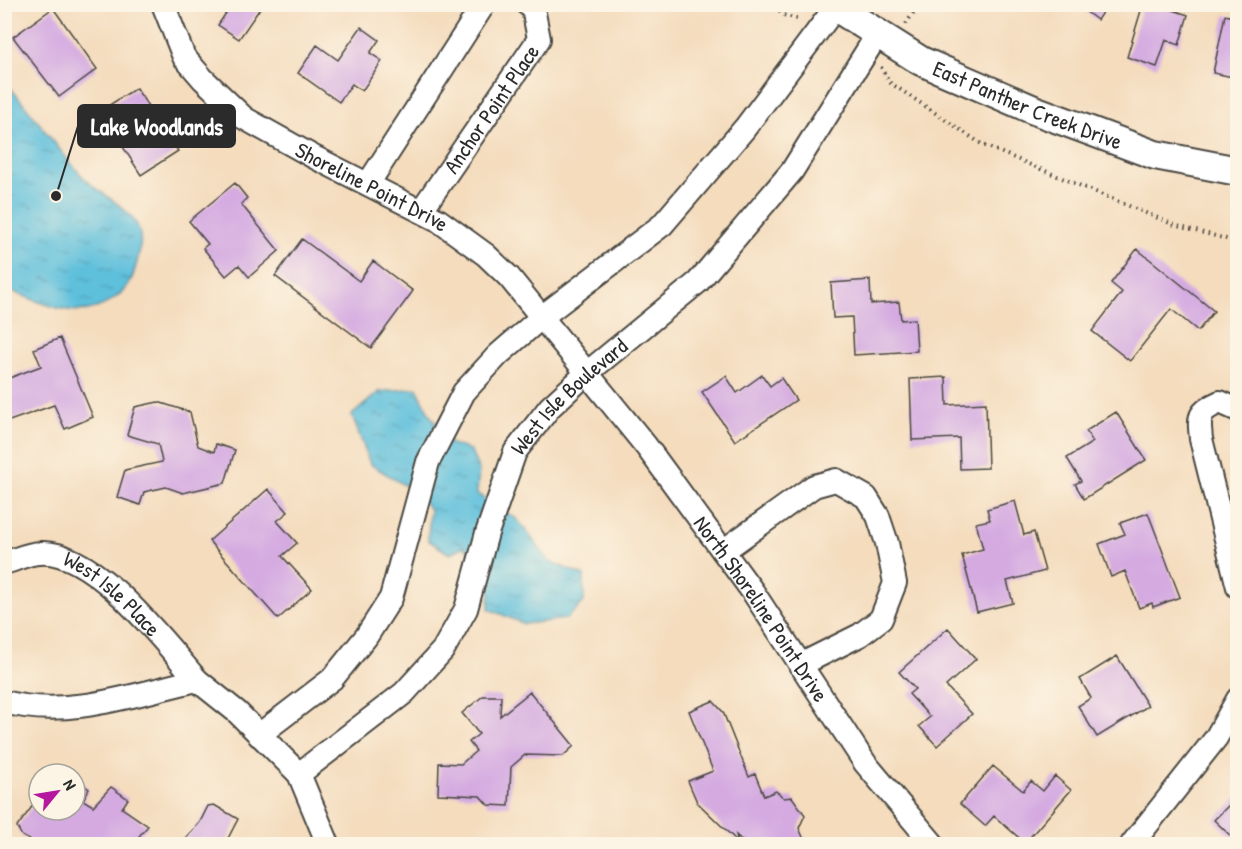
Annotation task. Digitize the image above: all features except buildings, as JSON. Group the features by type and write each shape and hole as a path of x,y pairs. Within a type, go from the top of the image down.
{"street":[{"name":"Shoreline Point Drive","path":"163,4 184,57 203,79 244,118 421,211 486,255 543,316 587,373"},
{"path":"368,184 484,4"},
{"name":"Anchor Point Place","path":"421,211 540,39 533,8 527,4"},
{"path":"259,735 332,679 366,638 391,598 428,462 464,393 498,355 543,316 662,225 745,128 829,13"},
{"name":"East Panther Creek Drive","path":"829,13 871,45 921,61 1046,114 1155,155 1238,171"},
{"name":"West Isle Boulevard","path":"299,774 404,693 443,650 466,609 515,452 550,407 587,373 698,282 792,171 871,45"},
{"name":"North Shoreline Point Drive","path":"587,373 646,446 753,592 865,763 933,844"},
{"path":"1238,410 1220,402 1206,408 1199,418 1201,440 1238,586"},
{"path":"723,551 784,505 814,486 836,480 866,497 878,516 896,583 881,619 860,635 800,664"},
{"name":"West Isle Place","path":"4,563 40,553 64,556 93,572 119,594 198,680 237,712 299,774 328,844"},
{"path":"4,702 30,709 60,709 198,680"},
{"path":"1132,844 1216,738 1238,699"}],"path":[{"path":"770,4 783,15 829,13"},
{"path":"871,45 889,82 983,145 1177,226 1238,242"}],"water":[{"path":"5,82 83,177 126,211 137,225 140,247 132,278 122,292 101,306 74,311 46,305 5,289"},
{"path":"417,388 430,415 451,444 470,450 479,470 477,494 517,519 549,561 584,576 584,602 566,619 524,624 489,609 491,575 464,546 450,554 428,540 430,509 409,488 370,464 352,415 379,392"}],"place":[{"name":"Lake Woodlands","path":"56,196"}]}
